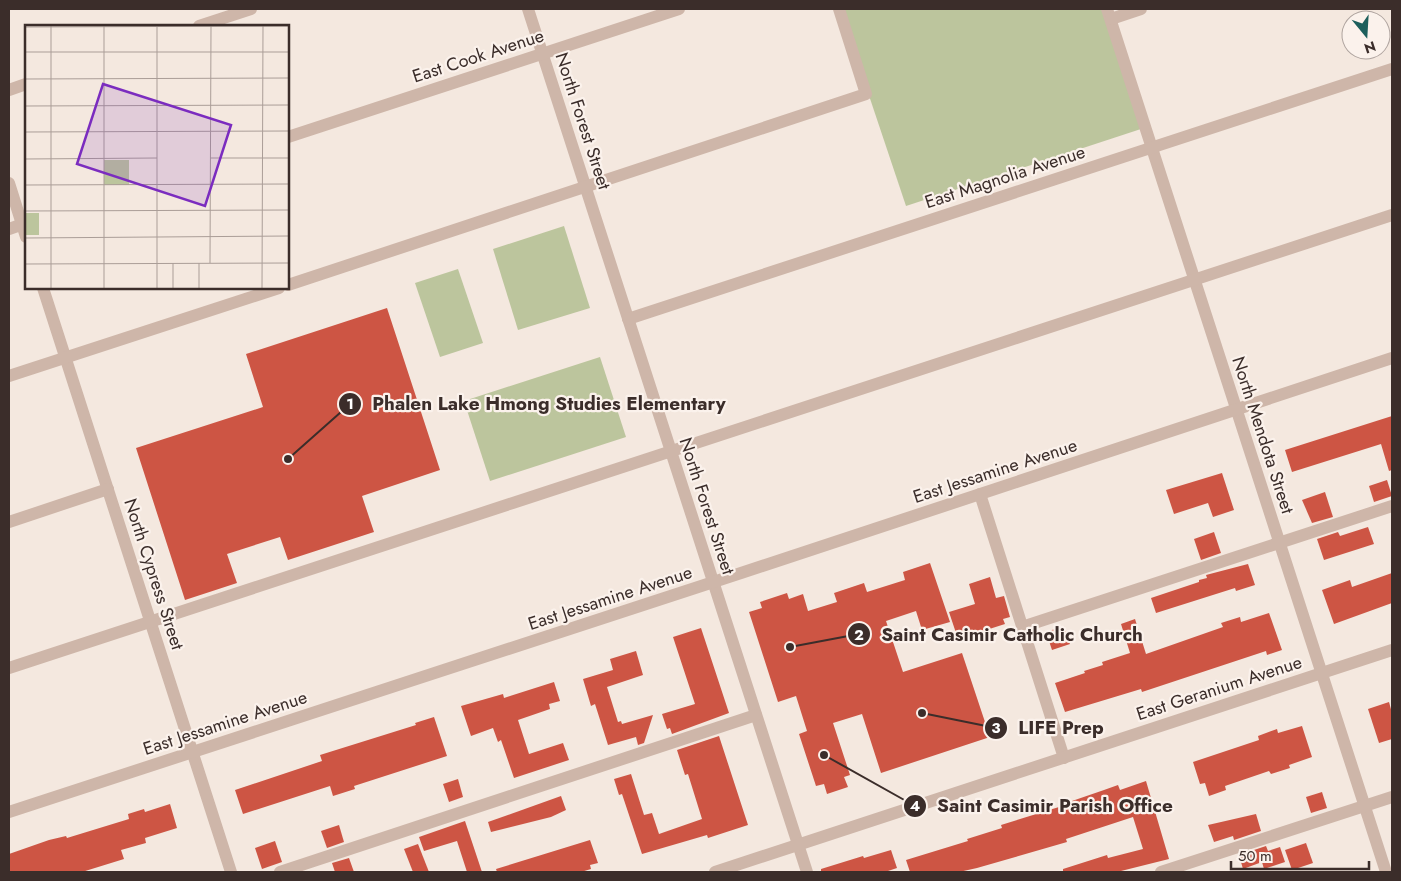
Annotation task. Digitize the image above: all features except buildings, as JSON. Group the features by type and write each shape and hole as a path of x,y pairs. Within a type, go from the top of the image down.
{"street":[{"path":"202,25 251,9"},
{"name":"North Forest Street","path":"528,9 807,872"},
{"name":"East Cook Avenue","path":"289,137 679,9"},
{"path":"289,285 866,94 839,9"},
{"path":"1109,14 1141,9"},
{"name":"North Mendota Street","path":"1109,14 1386,872"},
{"name":"East Magnolia Avenue","path":"628,319 1392,69"},
{"path":"9,90 25,84"},
{"path":"9,182 25,228 9,228"},
{"path":"9,668 672,452 1194,278 1392,215"},
{"name":"North Cypress Street","path":"43,289 231,872"},
{"path":"9,376 276,289"},
{"name":"East Jessamine Avenue","path":"9,812 1392,358"},
{"path":"9,522 108,489"},
{"path":"980,494 1064,758"},
{"path":"1022,628 1392,506"},
{"name":"East Geranium Avenue","path":"715,872 1392,650"},
{"path":"280,872 756,715"},
{"path":"1161,872 1392,796"}],"green space":[{"path":"840,9 1106,9 1144,128 906,206"},
{"path":"564,226 590,308 518,330 493,249"},
{"path":"458,269 483,343 440,357 415,283"},
{"path":"600,357 626,437 490,481 464,401"}],"place":[{"name":"Phalen Lake Hmong Studies Elementary","path":"288,459"},
{"name":"Saint Casimir Catholic Church","path":"790,647"},
{"name":"LIFE Prep","path":"922,713"},
{"name":"Saint Casimir Parish Office","path":"824,755"}]}
